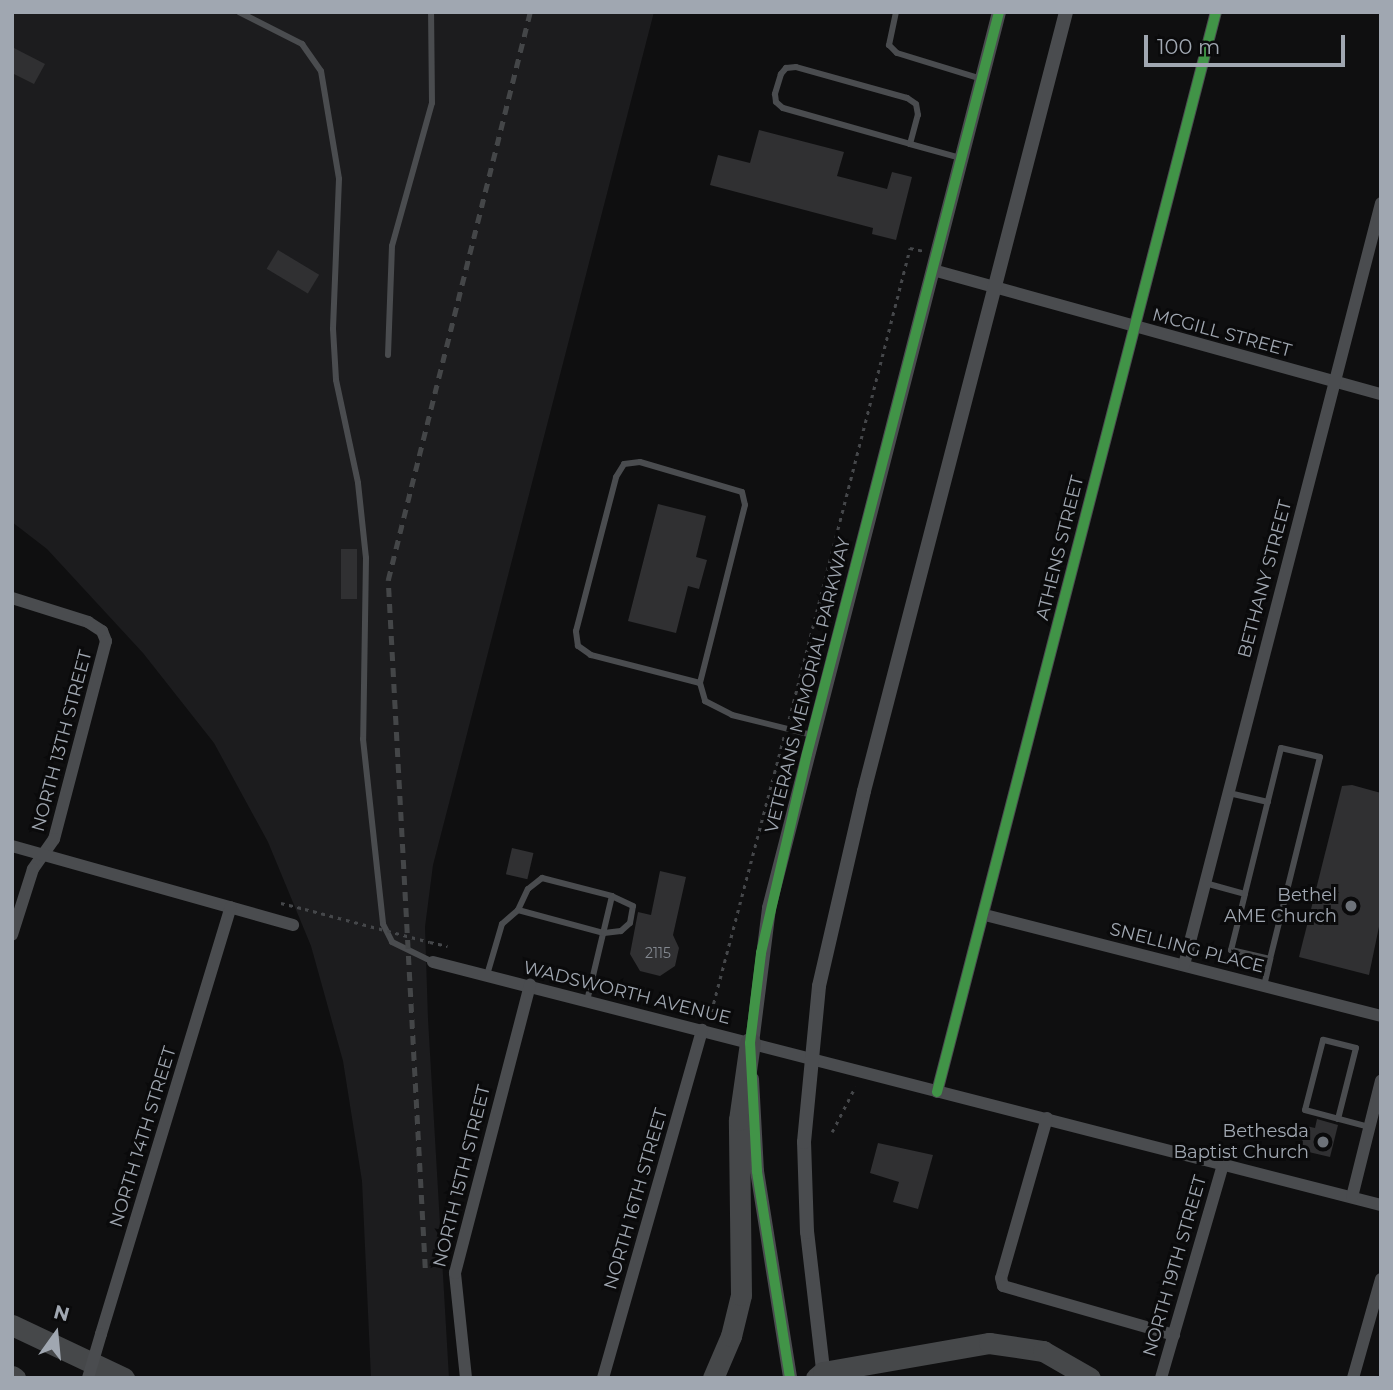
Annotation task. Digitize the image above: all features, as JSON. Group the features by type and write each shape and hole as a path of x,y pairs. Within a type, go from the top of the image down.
{"highway":[{"path":"713,1378 731,1336 741,1295 739,1120 751,1043"},
{"path":"12,1325 124,1378"},
{"path":"821,1376 989,1343 1043,1351 1090,1378"}],"street":[{"name":"VETERANS MEMORIAL PARKWAY","path":"790,1378 757,1171 751,1043 769,908 999,12"},
{"path":"821,1376 807,1232 804,1142 819,986 835,905 1066,12"},
{"name":"ATHENS STREET","path":"937,1092 985,915 1216,12"},
{"name":"BETHANY STREET","path":"1184,965 1381,203"},
{"name":"MCGILL STREET","path":"933,270 1381,394"},
{"name":"NORTH 13TH STREET","path":"12,598 88,622 102,631 105,649 54,839 33,869 12,935"},
{"path":"12,846 293,925"},
{"name":"NORTH 14TH STREET","path":"88,1378 231,907"},
{"name":"SNELLING PLACE","path":"985,915 1381,1016"},
{"name":"WADSWORTH AVENUE","path":"433,962 1381,1205"},
{"name":"NORTH 15TH STREET","path":"466,1378 455,1273 530,985"},
{"name":"NORTH 16TH STREET","path":"603,1378 702,1030"},
{"path":"1352,1197 1381,1081"},
{"path":"1047,1118 1001,1278 1003,1286 1174,1335"},
{"name":"NORTH 19TH STREET","path":"1161,1378 1223,1164"},
{"path":"1353,1378 1381,1279"}],"lane":[{"path":"239,12 302,44 321,71 339,178 333,329 336,380 358,483 366,558 363,739 383,924 392,942 433,962"},
{"path":"388,355 392,246 432,103 431,12"},
{"path":"896,12 888,45 897,53 982,79"},
{"path":"910,144 918,116 916,104 907,98 796,67 786,68 781,74 775,94 776,102 783,108 910,144 962,158"},
{"path":"700,683 592,655 578,646 576,631 616,477 624,464 640,462 742,492 745,505 700,683 705,701 732,715 812,736"},
{"path":"1264,986 1320,757 1282,748 1231,950 1270,959"},
{"path":"1228,793 1268,802"},
{"path":"487,977 502,924 518,910 528,889 542,878 627,900 634,911 630,923 621,931 604,933 518,910"},
{"path":"1205,883 1245,894"},
{"path":"587,1001 612,896"},
{"path":"1338,1119 1356,1048 1323,1040 1305,1110 1338,1119 1369,1127"}],"path":[{"path":"702,1030 712,1016 910,248 927,252"},
{"path":"281,902 448,946"},
{"path":"832,1132 855,1087"}],"shaded area":[{"path":"12,12 654,12 433,865 425,927 449,1378 371,1378 362,1181 343,1061 311,946 268,842 214,743 143,653 47,549 12,522"}],"building":[{"path":"12,47 45,64 34,84 12,73"},
{"path":"759,130 844,152 837,176 887,189 892,172 912,177 896,240 872,234 873,228 710,185 718,155 750,163"},
{"path":"278,250 319,275 308,294 267,269"},
{"path":"658,504 706,516 696,557 707,560 699,589 688,586 676,633 628,621"},
{"path":"341,549 357,549 357,599 341,599"},
{"path":"1352,785 1381,793 1381,917 1369,975 1299,957 1342,786"},
{"path":"512,848 533,853 527,879 506,874"},
{"path":"660,871 686,877 673,935 679,948 675,966 660,976 640,971 630,954 638,912 651,915"},
{"path":"1317,1119 1338,1125 1330,1157 1300,1150 1306,1126 1315,1128"},
{"path":"878,1143 933,1155 918,1209 893,1202 899,1182 870,1173"}],"railway":[{"path":"425,1268 388,580 530,12"}],"cycle path":[{"path":"790,1378 757,1171 750,1043 761,953 807,754 999,12"},
{"path":"937,1092 1216,12"}],"place":[{"name":"Bethel AME Church","path":"1351,906"},
{"name":"Bethesda Baptist Church","path":"1323,1142"}]}
